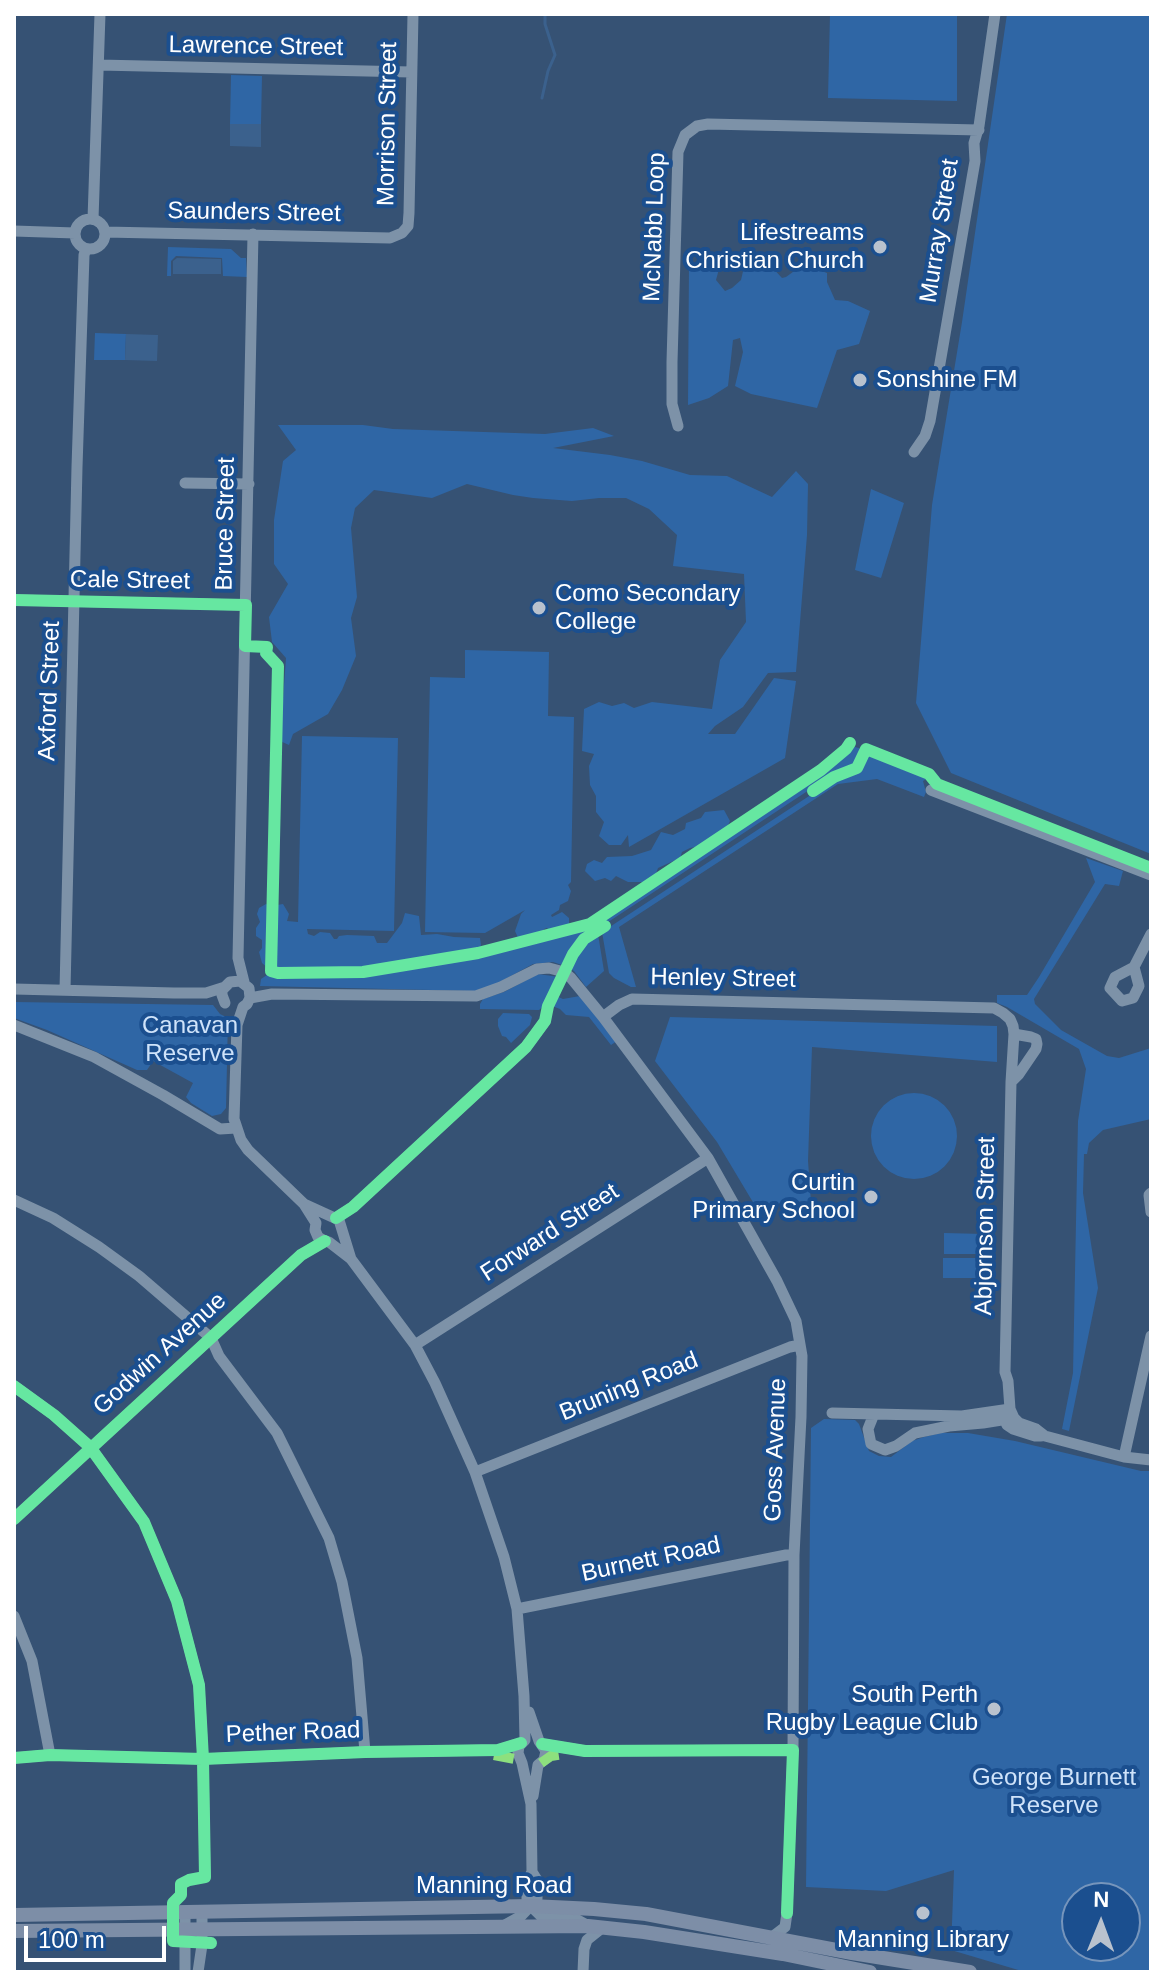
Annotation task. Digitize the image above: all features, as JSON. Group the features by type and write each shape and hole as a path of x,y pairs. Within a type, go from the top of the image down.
{"main road":[{"name":"Manning Road","path":"14,1915 531,1906 594,1909 646,1914 772,1937 859,1968"},
{"name":"Manning Road","path":"14,1931 595,1927 644,1932 859,1968 970,1972"}],"street":[{"path":"93,219 100,14"},
{"name":"Morrison Street","path":"402,233 408,226 409,213 413,14"},
{"name":"Murray Street","path":"914,452 925,436 930,421 975,161 974,143 979,130 995,14"},
{"name":"Lawrence Street","path":"99,65 411,72"},
{"name":"McNabb Loop","path":"678,426 672,404 672,362 678,152 680,142 689,131 708,124 979,130"},
{"path":"93,219 105,232 104,241 101,245 86,249 77,241 75,233 80,223 93,219"},
{"path":"14,231 75,233"},
{"name":"Saunders Street","path":"105,232 390,238 402,233"},
{"name":"Bruce Street","path":"238,958 222,995 240,998 238,958 253,234"},
{"name":"Axford Street","path":"65,990 77,467 86,249"},
{"path":"185,483 249,484"},
{"name":"Cale Street","path":"14,600 246,605"},
{"path":"931,790 1151,875"},
{"path":"1134,967 1151,934"},
{"path":"14,989 206,993 240,998 272,994 476,996 530,971 549,968 568,975 603,1017"},
{"path":"206,993 235,980 240,998 235,1124 248,1150 329,1229 415,1345 475,1472 504,1557 517,1609 524,1696 523,1742 518,1753 531,1804 532,1872 527,1881 527,1899 541,1916 576,1919 595,1927 584,1949 583,1971"},
{"name":"Henley Street","path":"603,1017 632,999 994,1008 1010,1019"},
{"name":"Goss Avenue","path":"603,1017 708,1158 796,1321 802,1356 794,1555 793,1750 787,1913 785,1927 772,1937"},
{"name":"Abjornson Street","path":"1007,1414 1002,1381 1005,1372 1014,1034 1010,1019"},
{"name":"Godwin Avenue","path":"14,1519 526,1047 545,1021"},
{"path":"14,1025 94,1057 210,1124 218,1121 235,1124"},
{"name":"Abjornson Street","path":"1011,1082 1037,1044 1036,1039 1014,1034"},
{"name":"Forward Street","path":"415,1345 708,1158"},
{"path":"1151,1193 1151,1212"},
{"path":"14,1200 53,1218 99,1247 139,1276 211,1338 219,1356 277,1433 329,1538 342,1582 357,1658 365,1752"},
{"path":"1124,1457 1151,1336"},
{"name":"Bruning Road","path":"475,1472 800,1345"},
{"path":"14,1386 54,1415 90,1447 144,1522 177,1601 199,1685 205,1877"},
{"path":"832,1413 1007,1414 1045,1436 1124,1457 1151,1460"},
{"path":"874,1414 868,1429 871,1444 885,1450 915,1433 1007,1414"},
{"name":"Burnett Road","path":"517,1609 794,1555"},
{"path":"14,1616 32,1661 50,1755"},
{"path":"524,1696 546,1751 531,1804"},
{"path":"523,1742 530,1739 585,1751"},
{"name":"Pether Road","path":"14,1758 50,1755 203,1759 478,1751 498,1750 523,1742"},
{"path":"521,1761 530,1766 540,1764 551,1756 585,1751 793,1750"},
{"name":"Pether Road","path":"478,1751 521,1761"},
{"path":"503,1926 531,1906"},
{"path":"185,1912 185,1972"},
{"path":"198,1972 202,1912"}],"green space":[{"path":"830,14 957,14 957,101 828,98"},
{"path":"1007,14 1151,14 1151,854 951,773 916,703 932,505"},
{"path":"231,75 262,76 261,124 230,124"},
{"path":"168,247 231,249 241,258 246,258 247,277 223,276 222,258 176,256 171,261 171,276 167,276"},
{"path":"689,262 719,269 716,280 725,291 741,280 744,267 751,263 769,264 782,278 797,269 811,267 827,273 827,282 835,300 848,301 870,311 859,344 837,350 817,408 751,394 735,386 743,352 740,338 733,340 728,386 709,398 688,405"},
{"path":"95,333 126,334 125,360 94,360"},
{"path":"278,425 363,425 393,429 545,434 593,428 614,436 553,448 642,461 690,475 727,476 772,497 796,471 808,484 796,672 768,673 743,707 708,734 735,734 774,678 796,681 785,758 629,847 628,835 621,845 609,845 599,836 604,822 596,812 596,796 590,785 589,766 594,754 582,751 584,709 599,702 612,706 624,703 634,708 652,702 712,709 720,660 746,622 744,574 673,566 677,535 649,509 626,498 572,501 533,498 467,484 432,498 374,490 355,508 351,528 357,597 351,618 356,656 328,714 293,734 289,745 280,741 286,658 272,642 269,617 288,584 274,564 274,520 283,461 296,450"},
{"path":"871,489 904,503 881,578 855,570"},
{"path":"465,650 549,652 548,716 574,717 571,882 568,885 571,891 568,901 551,915 562,912 569,918 569,924 550,931 547,928 543,933 519,940 515,931 525,910 485,933 425,932 430,677 465,678"},
{"path":"302,736 398,738 394,931 307,929 308,934 330,933 334,939 347,935 374,936 377,943 387,943 402,923 405,913 419,916 421,935 480,938 478,951 362,969 269,969 262,963 259,952 262,940 256,936 260,922 257,914 259,908 266,904 283,904 289,914 287,921 298,922"},
{"path":"855,747 861,752 855,767 835,773 599,928 593,924 821,771 850,748"},
{"path":"871,753 926,774 924,797 877,779 838,784 619,927 636,987 609,973 602,932 835,779 857,772 866,754"},
{"path":"724,810 730,821 725,831 700,846 682,852 680,858 658,868 655,876 646,882 628,882 616,876 611,881 605,878 595,881 585,871 587,864 594,860 602,863 607,857 632,856 651,850 661,832 673,835 685,829 686,823 701,818 705,812"},
{"path":"1086,858 1123,871 1119,886 1105,884 1034,999 1035,1004 1061,1030 1107,1056 1119,1058 1151,1048 1151,1119 1103,1130 1089,1143 1087,1154 1084,1154 1083,1193 1098,1288 1069,1431 1062,1429 1073,1373 1078,1121 1086,1069 1079,1049 997,1003 997,995 1027,995 1039,977 1095,882"},
{"path":"577,928 595,929 582,938 565,966 553,962 533,964 496,984 475,991 260,986 261,979 270,973 363,974 478,955"},
{"path":"598,934 604,971 586,987 569,968 574,955 586,940"},
{"path":"538,974 559,977 546,1004 539,1010 480,1009 483,999"},
{"path":"556,996 563,999 580,996 617,1041 611,1045 589,1017 566,1015 552,1006"},
{"name":"Canavan Reserve","path":"14,1002 213,1005 228,1018 226,1108 221,1114 212,1116 191,1103 186,1097 193,1083 153,1061 147,1070 137,1070 14,1018"},
{"path":"503,1013 529,1014 532,1017 530,1025 511,1043 502,1036 498,1026 498,1019"},
{"path":"670,1017 997,1026 997,1062 812,1047 808,1161 811,1202 784,1201 760,1214 717,1142 655,1061"},
{"path":"914,1093 931,1096 945,1105 954,1119 957,1136 954,1153 945,1167 931,1176 914,1179 897,1176 883,1167 874,1153 871,1136 874,1119 883,1105 897,1096"},
{"path":"944,1233 984,1234 984,1254 944,1254"},
{"path":"943,1258 983,1258 983,1278 943,1278"},
{"name":"George Burnett Reserve","path":"824,1419 855,1420 869,1451 879,1456 891,1457 912,1441 924,1437 941,1433 968,1433 1151,1471 1151,1972 1025,1972 951,1950 954,1870 886,1891 806,1887 811,1428"}],"shaded area":[{"path":"230,124 261,124 261,147 230,146"},
{"path":"177,258 221,259 221,274 173,274 173,261"},
{"path":"126,334 158,335 157,361 125,360"}],"waterway":[{"path":"542,98 555,55 545,14"}],"marked path":[{"path":"541,1763 551,1756 565,1754"},
{"path":"494,1755 520,1760"}],"cycle path":[{"path":"14,600 246,605 245,646 267,647 266,653 278,666 271,971 278,973 363,972 478,953 590,924 821,770 850,743"},
{"path":"813,791 834,777 857,768 866,749 929,774 937,784 1151,868"},
{"path":"336,1218 353,1207 526,1047 545,1021 548,1006 573,954 584,939 605,926"},
{"path":"14,1519 301,1255 325,1241"},
{"path":"14,1386 54,1415 90,1447 144,1522 177,1601 199,1685 205,1877 181,1884 181,1895 173,1903 173,1941 211,1943"},
{"path":"14,1758 50,1755 203,1759 498,1750 521,1743"},
{"path":"542,1744 585,1751 793,1750 787,1913"}],"place":[{"name":"Lifestreams Christian Church","path":"880,247"},
{"name":"Sonshine FM","path":"860,380"},
{"name":"Como Secondary College","path":"539,608"},
{"name":"Curtin Primary School","path":"871,1197"},
{"name":"South Perth Rugby League Club","path":"994,1709"},
{"name":"Manning Library","path":"923,1913"}]}
